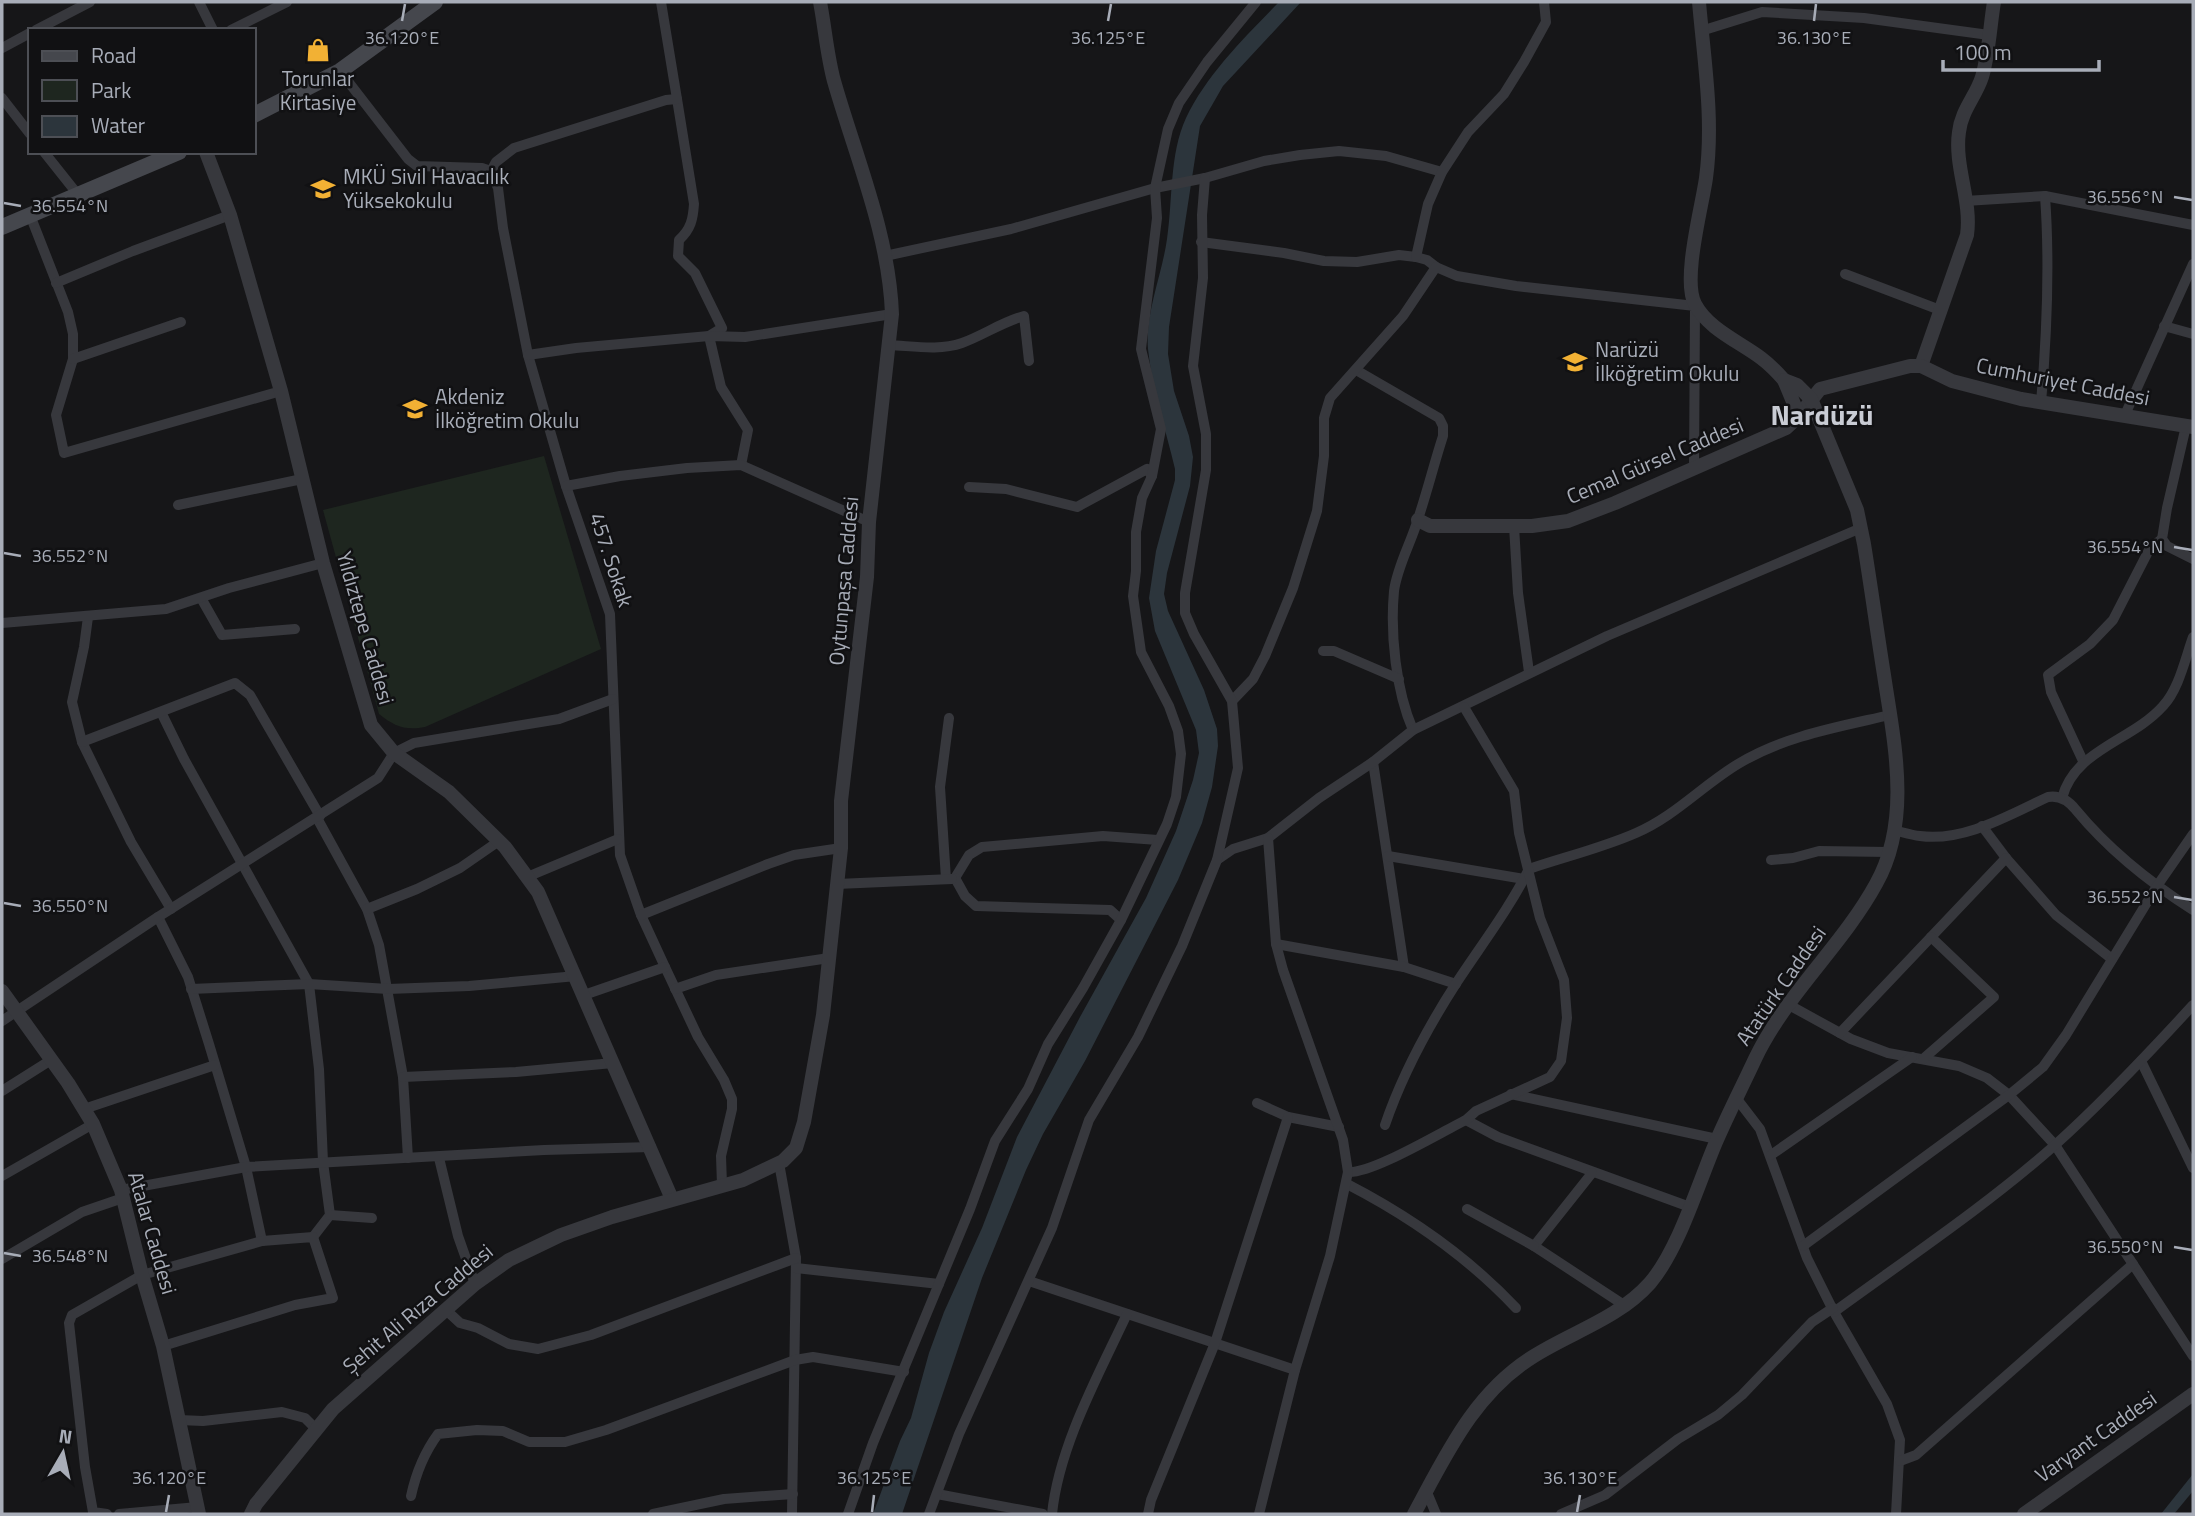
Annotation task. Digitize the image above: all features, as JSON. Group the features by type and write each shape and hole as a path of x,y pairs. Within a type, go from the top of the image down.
{"main road":[{"path":"256,113 340,71 435,2"},
{"path":"3,223 79,196 174,154"}],"street":[{"path":"40,28 90,2"},
{"path":"199,2 212,28"},
{"path":"235,28 287,2"},
{"path":"660,2 694,204 693,221 679,240 678,256 695,273 722,328 709,336"},
{"name":"Oytunpaşa Caddesi","path":"779,1163 796,1148 804,1122 823,1015 841,848 841,801 867,577 869,522 892,314 891,283 880,232 833,78 820,2"},
{"path":"848,1514 873,1443 904,1372 995,1141 1028,1089 1048,1044 1121,920 1167,824 1176,797 1181,754 1178,731 1141,652 1133,596 1136,532 1142,498 1152,476 1161,429 1140,349 1157,218 1155,188 1168,129 1179,103 1207,62 1256,2"},
{"path":"1416,257 1429,204 1442,172 1468,132 1504,94 1524,62 1546,22 1544,2"},
{"path":"1695,469 1695,306 1691,271 1706,178 1709,140 1699,2"},
{"path":"1201,242 1324,261 1357,262 1399,255 1416,257 1457,276 1695,306 1714,325 1761,358 1784,380 1797,386 1811,399 1816,391 1825,386 1895,369 1921,366 1967,235 1965,201 1957,153 1959,131 1961,117 1981,79 1994,2"},
{"path":"1702,31 1762,12 1864,18 1989,35"},
{"path":"2,48 28,34"},
{"path":"340,71 408,159 417,166 469,167 491,171 496,162 514,148 666,100 677,99"},
{"path":"2,98 28,131"},
{"path":"885,256 1011,229 1155,188 1205,178 1264,161 1339,151 1386,156 1442,172"},
{"path":"46,154 79,196"},
{"name":"Yıldıztepe Caddesi","path":"207,154 230,215 281,391 323,563 371,725 394,753 449,792 499,841 538,892 673,1199"},
{"name":"457. Sokak","path":"491,171 498,188 503,228 528,355 566,486 610,614 620,855 641,915 675,989 732,1099 722,1146 722,1185"},
{"path":"929,1514 955,1444 1052,1228 1089,1120 1149,1014 1182,946 1217,860 1238,768 1232,701 1185,613 1185,593 1206,470 1206,434 1193,366 1203,278 1201,242 1205,178"},
{"path":"1965,201 2045,196 2193,225"},
{"path":"2041,403 2049,251 2045,196"},
{"path":"30,215 73,334 73,359 56,415 64,453 281,391"},
{"path":"56,283 230,215"},
{"path":"2124,417 2193,264"},
{"path":"1232,701 1253,678 1265,656 1293,588 1317,510 1324,456 1324,418 1330,398 1403,316 1436,267"},
{"path":"1845,274 1940,310"},
{"path":"528,355 709,336 745,337 892,314"},
{"path":"889,345 942,347 963,342 1006,321 1024,316 1029,361"},
{"path":"73,359 181,322"},
{"path":"2164,326 2193,334"},
{"path":"709,336 721,387 748,430 741,466"},
{"name":"Cumhuriyet Caddesi","path":"1921,366 1952,382 2041,403 2190,427"},
{"path":"1356,370 1439,418 1443,426 1443,436 1395,590 1394,630 1399,679 1403,707 1413,730"},
{"path":"1784,380 1799,416"},
{"name":"Cemal Gürsel Caddesi","path":"1418,520 1430,526 1552,525 1568,521 1786,428 1811,399"},
{"name":"Atatürk Caddesi","path":"1413,1514 1470,1414 1485,1395 1508,1373 1534,1355 1605,1319 1650,1282 1658,1272 1757,1055 1789,1005 1878,882 1893,830 1898,781 1890,715 1857,510 1811,399"},
{"path":"2083,761 2051,692 2048,675 2090,644 2113,620 2150,548 2162,538 2167,508 2190,427"},
{"path":"566,486 674,470 741,466 869,522"},
{"path":"969,487 1006,489 1077,507 1147,470 1152,476"},
{"path":"178,505 302,478"},
{"path":"1514,526 1518,593 1529,673"},
{"path":"1217,860 1233,849 1268,838 1413,730 1607,636 1861,528"},
{"path":"2162,538 2167,546 2193,559"},
{"path":"2,623 166,608 323,563"},
{"path":"201,598 222,635 295,629"},
{"path":"88,617 72,702 82,742 131,842 171,909"},
{"path":"2062,799 2065,787 2083,761 2137,727 2164,706 2176,684 2193,637"},
{"path":"1323,651 1334,651 1399,679"},
{"path":"82,742 235,684 250,695 367,909 379,946 403,1077 408,1158"},
{"path":"2,1021 158,917 378,778 394,753 414,743 559,719 613,699"},
{"path":"1347,1178 1466,1120 1476,1111 1549,1077 1561,1061 1567,1018 1564,980 1540,918 1527,874 1514,791 1464,706"},
{"path":"107,1514 93,1512 92,1508 69,1323 72,1315 142,1275 262,1241 313,1237 330,1215 323,1162 320,1069 309,984 184,759 161,712"},
{"path":"1388,856 1527,874 1637,833 1671,813 1735,765 1756,753 1828,729 1890,715"},
{"path":"949,718 940,787 950,879 965,897 976,906 1110,910 1121,920"},
{"path":"1373,762 1404,967"},
{"path":"1893,830 1921,837 1949,835 2003,819 2055,796 2070,802 2099,838 2157,886 2193,910"},
{"path":"1982,826 2056,915 2112,959"},
{"path":"1803,1246 2009,1095 2043,1067 2066,1035 2157,886 2193,834"},
{"path":"837,884 950,879 970,855 982,847 1103,836 1158,840"},
{"path":"1259,1514 1295,1370 1330,1256 1347,1178 1343,1140 1276,944 1268,838"},
{"path":"527,877 618,839"},
{"path":"367,909 460,868 499,841"},
{"path":"641,915 768,863 794,855 841,848"},
{"path":"1771,860 1819,851 1888,852"},
{"path":"1840,1033 2006,858"},
{"path":"1385,1125 1398,1087 1456,984 1527,874"},
{"path":"158,917 191,989 246,1167 262,1241"},
{"path":"1771,1155 1917,1058 1994,997 1931,937"},
{"path":"1276,944 1404,967 1456,984"},
{"path":"675,989 716,975 829,958"},
{"path":"584,995 665,967"},
{"path":"191,989 309,984 388,989 469,986 576,976"},
{"name":"Atalar Caddesi","path":"2,991 93,1124 122,1194 163,1346 199,1511"},
{"path":"1789,1005 1840,1033 1888,1053 1959,1066 1987,1077 2009,1095 2055,1145 2193,1356"},
{"path":"1562,1514 1605,1495 1678,1439 1718,1415 1742,1395 1812,1322 1834,1310 2007,1184 2055,1145 2141,1061 2193,1005"},
{"path":"2,1091 51,1060"},
{"path":"2141,1061 2193,1168"},
{"path":"403,1077 516,1072 613,1063"},
{"path":"84,1109 215,1065"},
{"path":"1511,1094 1717,1139"},
{"path":"1737,1099 1760,1129 1803,1246 1834,1310 1886,1404 1900,1440 1896,1514"},
{"path":"1257,1103 1288,1117 1339,1127"},
{"path":"1148,1514 1151,1500 1216,1343 1288,1117"},
{"path":"1466,1120 1498,1137 1689,1207"},
{"path":"2,1176 93,1124"},
{"path":"2,1259 82,1212 122,1194 246,1167 544,1150 651,1147"},
{"path":"439,1158 458,1236 475,1284"},
{"path":"779,1163 796,1263 792,1514"},
{"name":"Şehit Ali Rıza Caddesi","path":"251,1514 256,1504 332,1409 475,1284 509,1260 561,1235 743,1180 779,1163"},
{"path":"1534,1246 1592,1172"},
{"path":"1347,1178 1443,1243 1494,1284 1516,1308"},
{"path":"1467,1209 1534,1246 1624,1305"},
{"path":"330,1215 372,1219"},
{"path":"163,1346 295,1305 333,1298 313,1237"},
{"path":"446,1310 460,1323 478,1328 509,1344 538,1349 591,1335 796,1263 939,1284"},
{"path":"1900,1461 1916,1455 2133,1264"},
{"path":"1029,1281 1295,1370"},
{"path":"1052,1514 1056,1484 1083,1408 1127,1314"},
{"path":"411,1496 428,1447 438,1434 477,1430 503,1432 529,1442 565,1442 606,1430 795,1360 813,1357 904,1372"},
{"name":"Varyant Caddesi","path":"2024,1514 2193,1394"},
{"path":"179,1420 202,1421 282,1412 305,1418 316,1429"},
{"path":"1426,1490 1436,1514"},
{"path":"653,1514 724,1499 793,1494"},
{"path":"937,1494 1036,1514"},
{"path":"119,1514 199,1511"}],"green space":[{"path":"544,456 601,649 425,727 406,728 390,722 379,714 323,510"}],"water":[{"path":"1279,2 1301,2 1223,86 1200,126 1169,327 1168,354 1174,391 1193,457 1190,486 1164,594 1168,611 1204,690 1217,729 1218,746 1212,787 1202,823 1178,880 1026,1170 982,1278 902,1514 873,1514 911,1418 929,1353 944,1312 982,1228 1017,1137 1146,898 1176,831 1193,780 1199,753 1196,730 1155,631 1149,598 1156,551 1175,480 1175,469 1150,364 1149,322 1165,253 1177,147 1186,118 1216,71"},
{"path":"2193,1474 2193,1491 2174,1514 2161,1514"}],"place":[{"name":"Torunlar Kirtasiye","path":"318,50"},
{"name":"MKÜ Sivil Havacılık Yüksekokulu","path":"323,189"},
{"name":"Narüzü İlköğretim Okulu","path":"1575,362"},
{"name":"Akdeniz İlköğretim Okulu","path":"415,409"}],"district":[{"name":"Nardüzü","path":"1822,415"}]}
